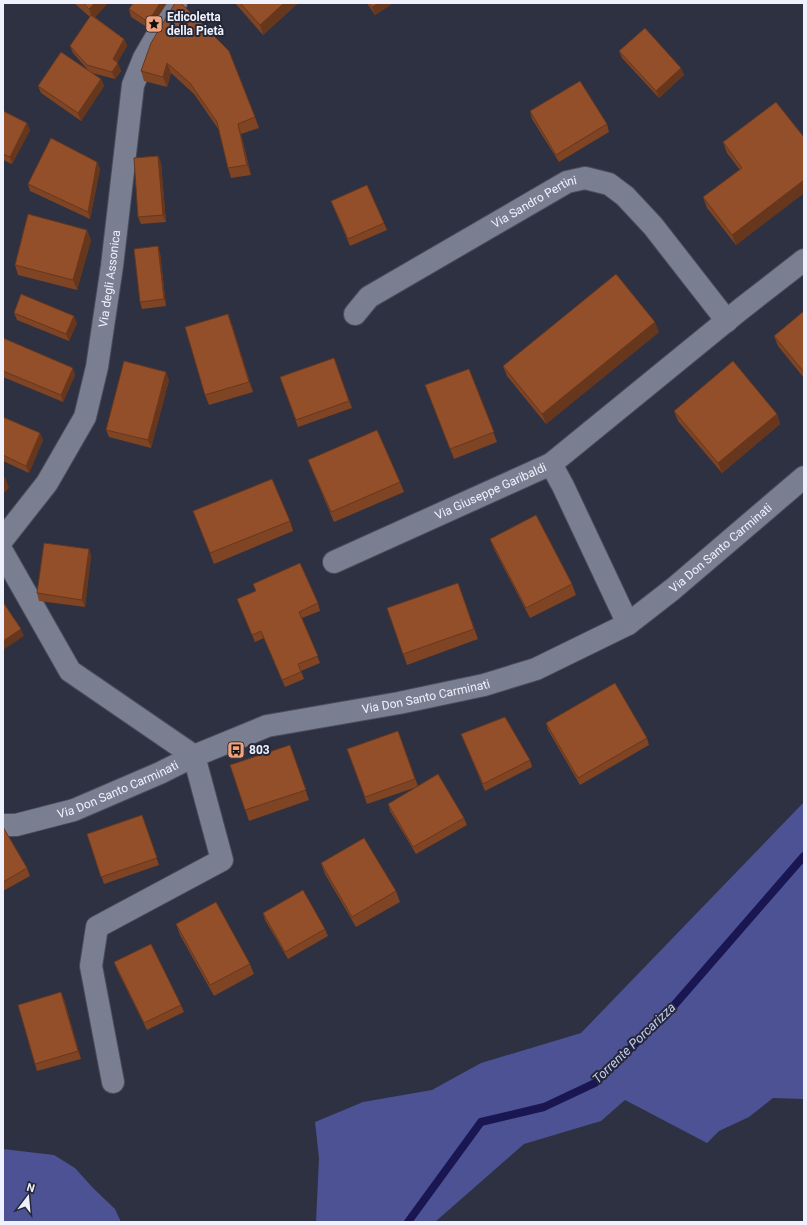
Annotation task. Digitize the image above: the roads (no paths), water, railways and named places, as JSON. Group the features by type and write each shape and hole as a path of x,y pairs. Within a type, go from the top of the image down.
{"street":[{"name":"Via degli Assonica","path":"3,540 47,483 85,416 97,367 110,281 133,85 144,58 176,3"},
{"name":"Via Sandro Pertini","path":"355,314 369,296 567,182 585,178 609,184 625,196 653,226 727,321"},
{"path":"551,464 804,260"},
{"name":"Via Giuseppe Garibaldi","path":"334,562 551,464 563,486 628,624"},
{"name":"Via Don Santo Carminati","path":"3,825 16,825 74,810 160,773 194,756 267,726 399,703 484,685 536,669 628,624 673,589 804,477"},
{"path":"3,553 70,671 194,756 222,860 97,927 91,966 113,1082"}],"waterway":[{"name":"Torrente Porcarizza","path":"408,1222 481,1122 544,1107 595,1083 670,1010 804,856"}],"place":[{"name":"Edicoletta della Pietà","path":"154,24"},
{"name":"803","path":"236,750"}]}
